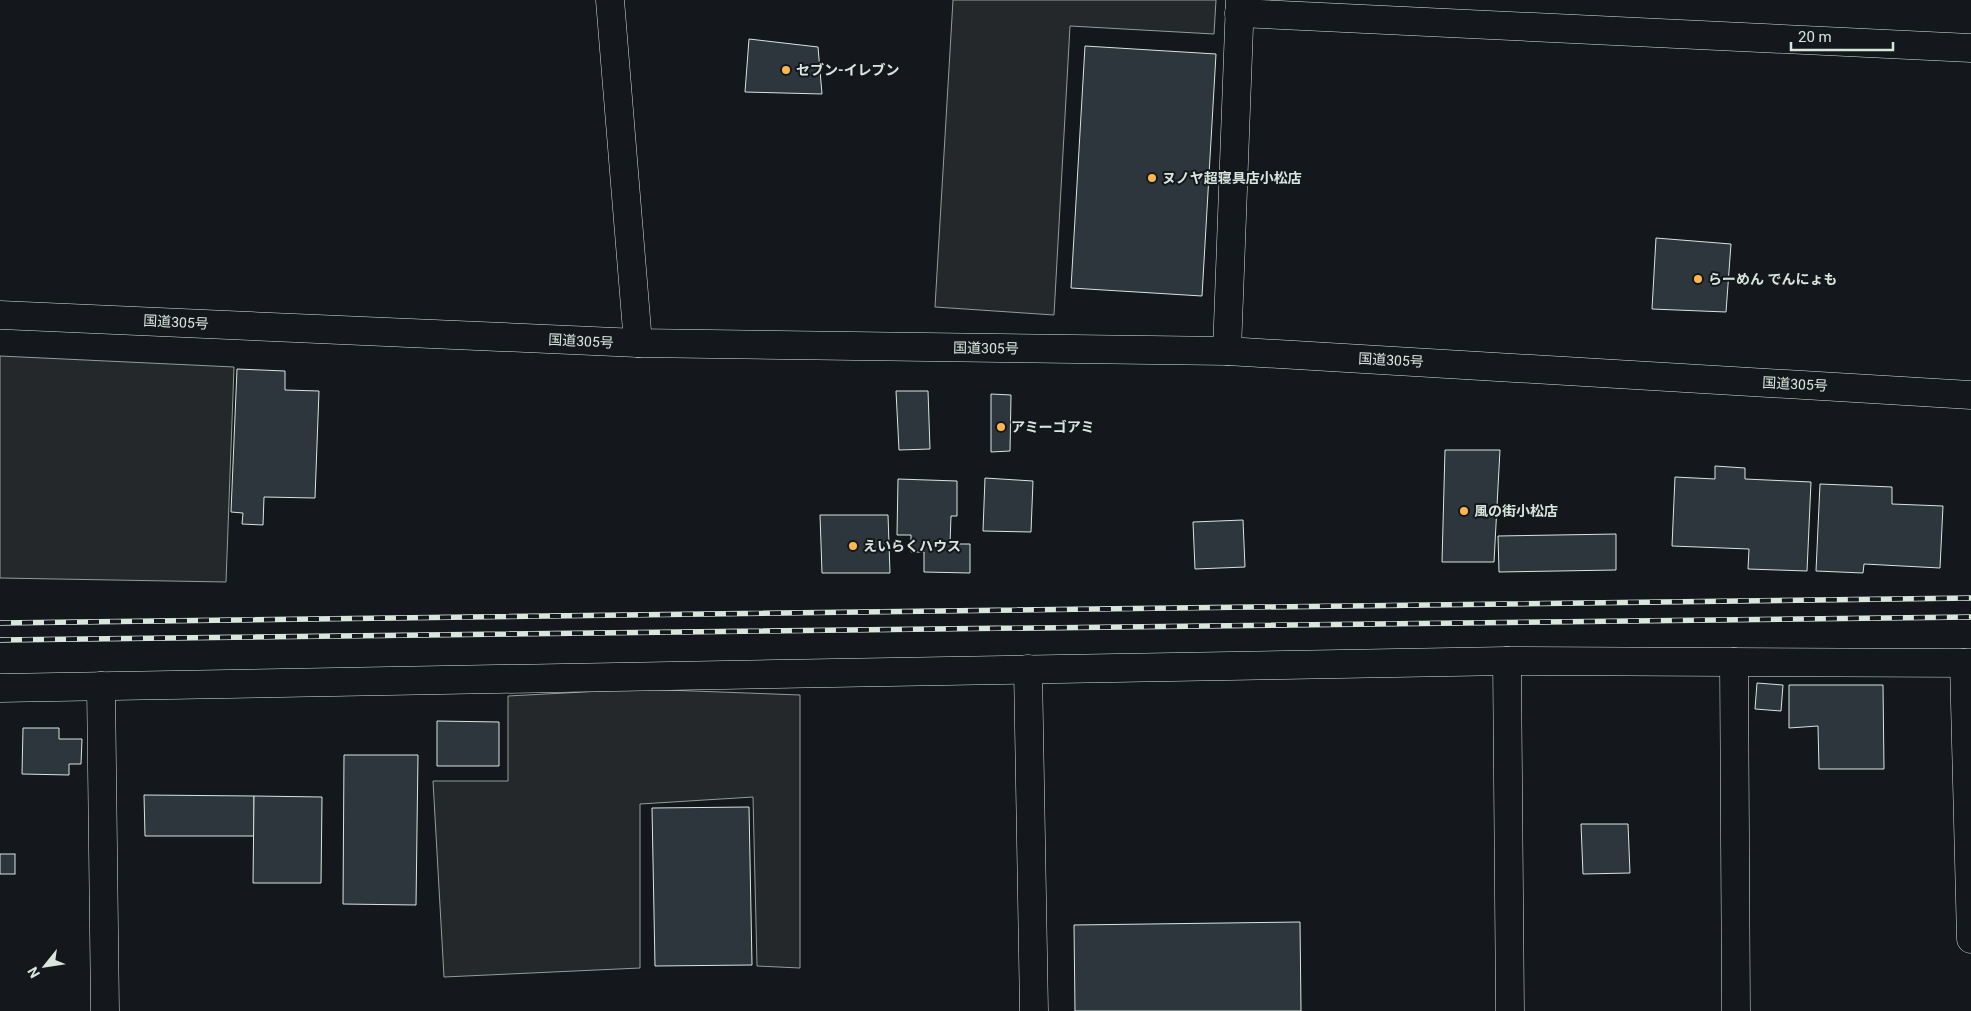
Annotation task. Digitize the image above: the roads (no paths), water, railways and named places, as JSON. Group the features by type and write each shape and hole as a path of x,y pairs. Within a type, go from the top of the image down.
{"main road":[{"path":"610,0 638,343"},
{"path":"1227,351 1240,6 1971,48"},
{"name":"国道305号","path":"0,315 638,343 1227,351 1971,394"},
{"path":"1507,661 1510,1011"},
{"path":"0,688 1507,661 1967,663 1971,938"},
{"path":"1734,662 1736,1011"},
{"path":"1028,669 1034,1011"},
{"path":"101,686 105,1011"}],"railway":[{"path":"0,623 1971,598"},
{"path":"0,640 1971,617"}],"place":[{"name":"セブン-イレブン","path":"786,70"},
{"name":"ヌノヤ超寝具店小松店","path":"1152,178"},
{"name":"らーめん でんにょも","path":"1698,279"},
{"name":"アミーゴアミ","path":"1001,427"},
{"name":"風の街小松店","path":"1464,511"},
{"name":"えいらくハウス","path":"853,546"}]}
